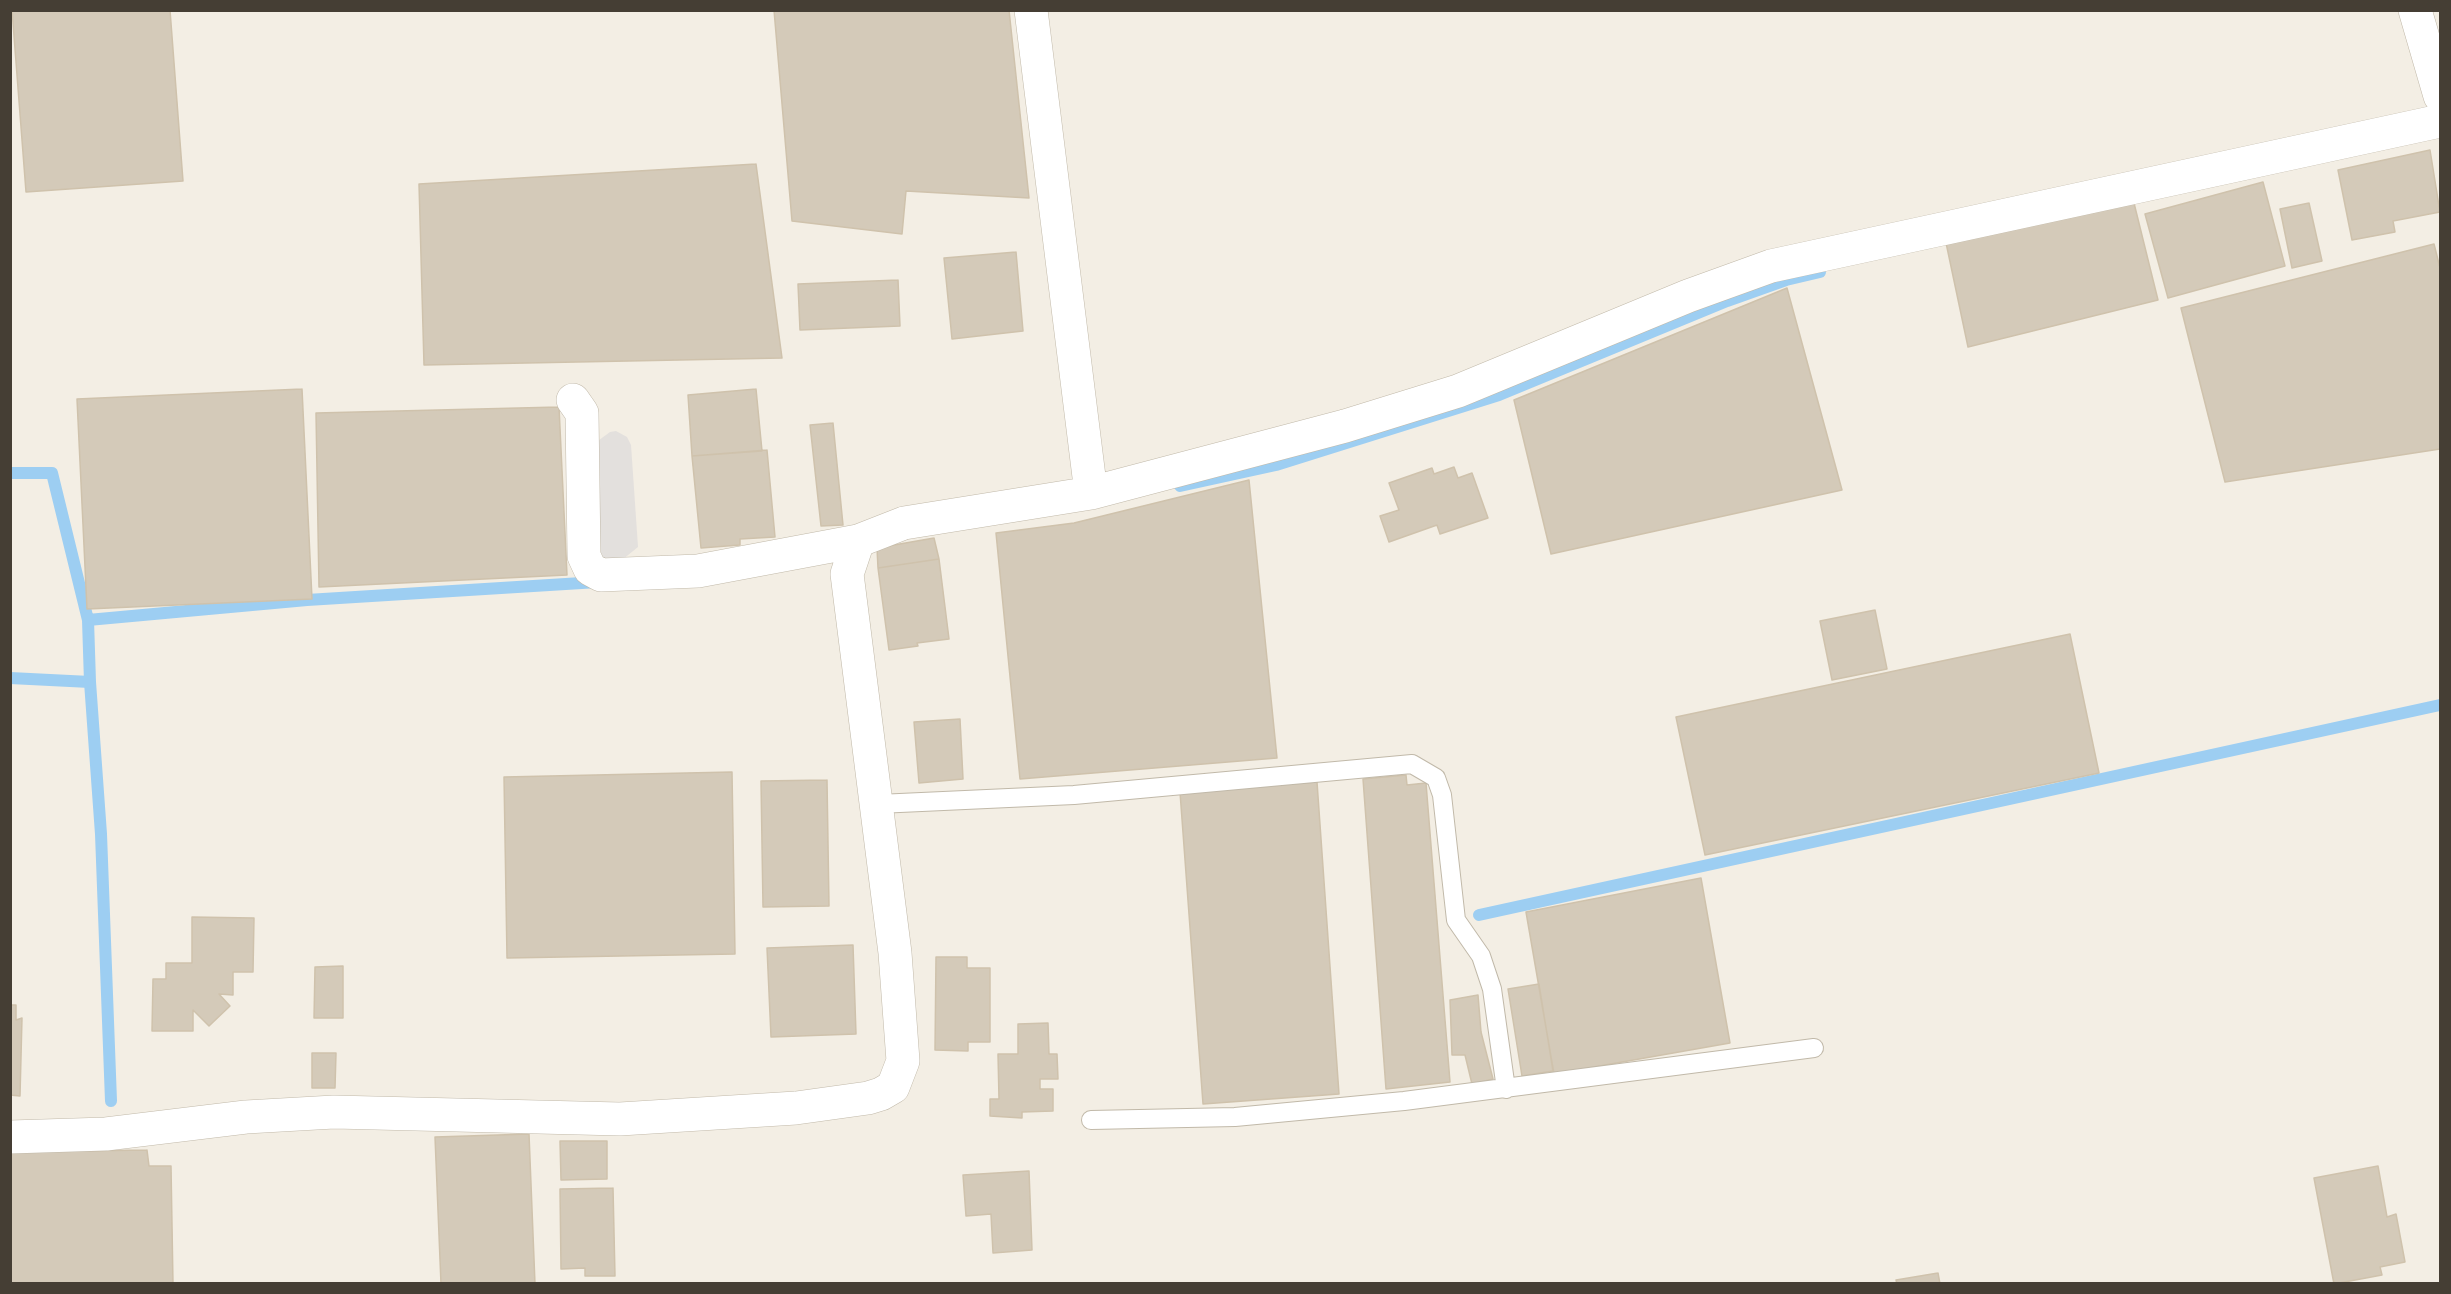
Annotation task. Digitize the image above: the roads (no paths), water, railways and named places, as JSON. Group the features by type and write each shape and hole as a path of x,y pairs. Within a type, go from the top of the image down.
{"street":[{"path":"1031,10 1091,492"},
{"path":"2415,10 2440,96"},
{"path":"573,400 582,413 584,556 590,569 601,575 698,571 858,541 904,523 1091,492 1345,426 1458,391 1688,296 1771,266 2440,121"},
{"path":"10,1137 106,1134 246,1117 334,1112 620,1119 796,1108 868,1098 893,1087 903,1061 895,953 878,804 847,574 858,541"}],"lane":[{"path":"878,804 1074,795 1412,764 1436,778 1442,795 1456,920 1481,956 1492,988 1506,1089"},
{"path":"1091,1120 1235,1117 1506,1089 1814,1048"}],"waterway":[{"path":"1180,486 1276,465 1499,395 1727,301 1786,280 1820,272"},
{"path":"10,473 52,473 88,620 307,600 598,582"},
{"path":"10,678 90,682 88,620"},
{"path":"90,682 101,834 111,1101"},
{"path":"1479,915 2440,705"}]}
